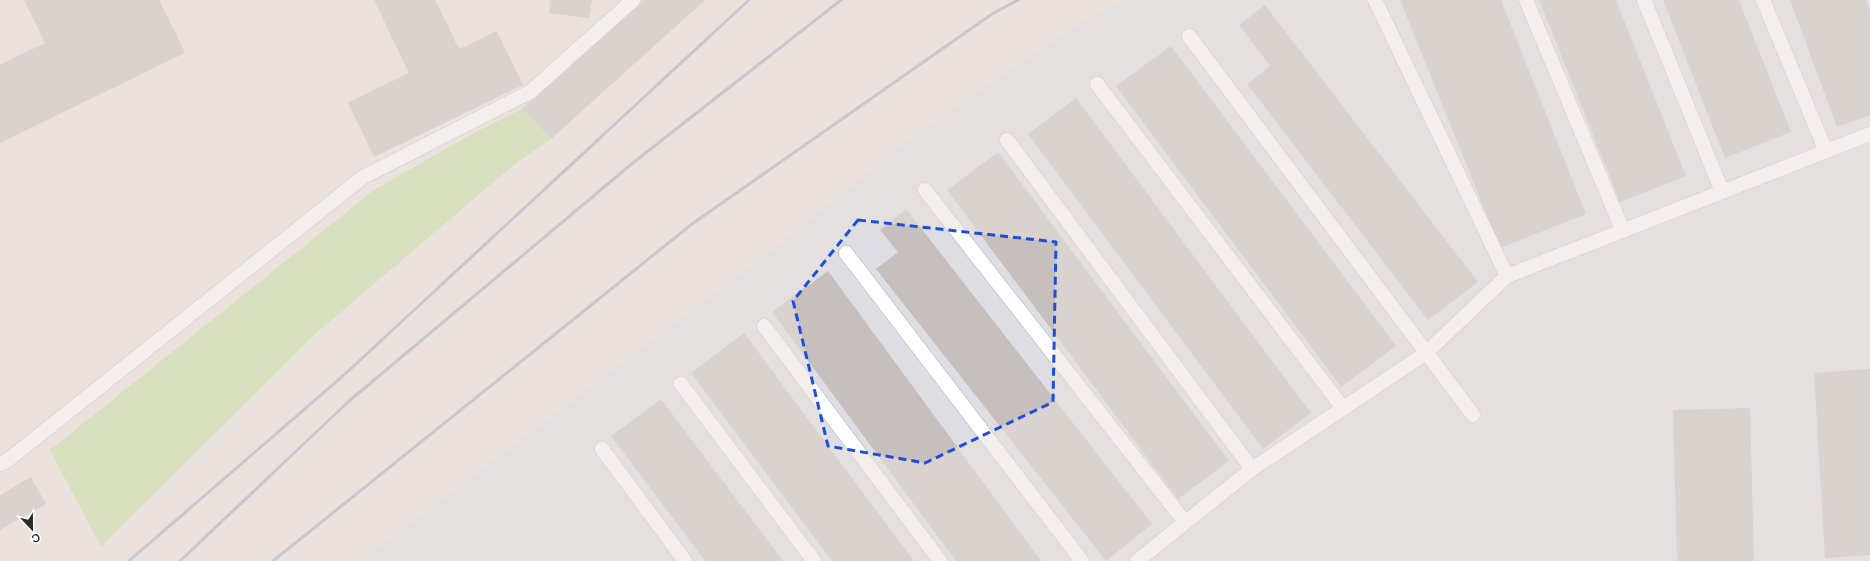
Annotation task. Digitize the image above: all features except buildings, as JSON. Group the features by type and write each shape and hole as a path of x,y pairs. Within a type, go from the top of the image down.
{"lane":[{"path":"0,464 8,460 363,177 530,92 633,0"},
{"path":"1375,0 1506,276"},
{"path":"1526,0 1623,231"},
{"path":"1644,0 1722,191"},
{"path":"1764,0 1826,150"},
{"path":"1189,36 1473,416"},
{"path":"1096,84 1343,408"},
{"path":"1137,561 1252,469 1426,353 1506,276 1870,134"},
{"path":"1007,140 1252,469"},
{"path":"925,190 1185,522"},
{"path":"846,253 1082,561"},
{"path":"764,326 940,561"},
{"path":"681,384 814,561"},
{"path":"602,449 685,561"}],"highlighted area":[{"path":"858,220 1056,242 1053,402 925,463 828,446 793,301"}],"shaded area":[{"path":"1123,0 1870,0 1870,561 361,561 760,260 910,139 1070,30"}],"green space":[{"path":"522,109 551,139 516,163 314,335 101,547 50,450 374,190 470,135"}],"railway":[{"path":"129,561 344,375 749,0"},
{"path":"180,561 348,402 634,162 841,0"},
{"path":"273,561 692,224 992,14 1018,0"}]}
